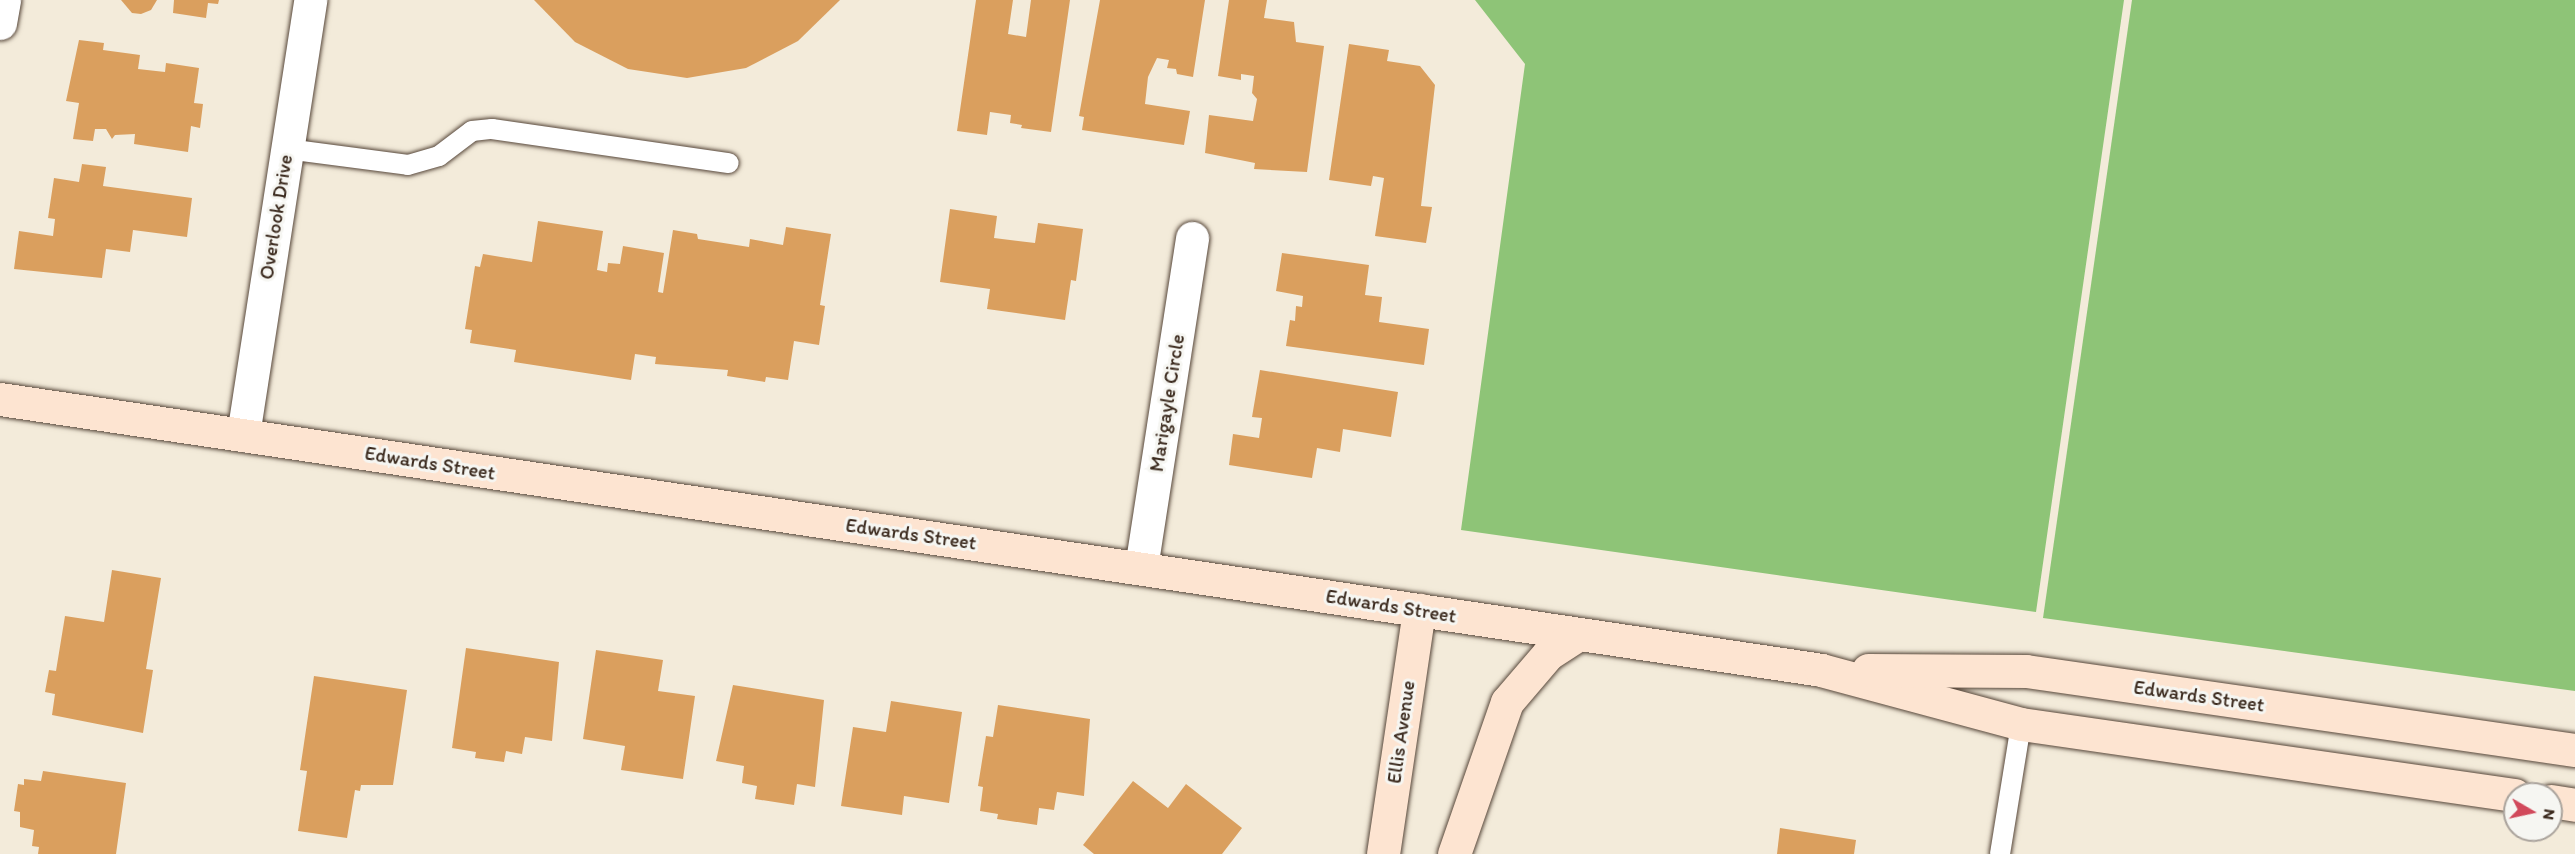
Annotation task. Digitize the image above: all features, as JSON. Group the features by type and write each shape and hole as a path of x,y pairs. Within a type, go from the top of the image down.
{"main road":[{"name":"Edwards Street","path":"0,399 1821,670 2021,724 2503,793"},
{"name":"Ellis Avenue","path":"1383,854 1419,610"},
{"path":"1454,854 1507,702 1548,654 1577,635"},
{"name":"Edwards Street","path":"1821,670 2026,671 2575,750"}],"street":[{"path":"0,23 4,0"},
{"name":"Overlook Drive","path":"243,435 310,0"},
{"name":"Marigayle Circle","path":"1141,568 1192,238"}],"lane":[{"path":"287,149 408,165 439,156 472,131 492,129 729,163"},
{"path":"2000,854 2021,724"}],"green space":[{"path":"1475,0 2124,0 2036,612 1461,530 1525,64"},
{"path":"2132,0 2575,0 2575,691 2043,618"}],"building":[{"path":"121,0 157,0 151,10 141,14 132,13"},
{"path":"174,0 219,0 218,4 208,3 206,18 173,13"},
{"path":"534,0 840,0 798,41 746,68 687,78 628,69 575,42"},
{"path":"976,0 1013,0 1008,34 1026,37 1031,0 1070,0 1051,132 1021,128 1022,125 1010,123 1011,115 990,112 987,135 957,131"},
{"path":"1100,0 1205,0 1193,77 1177,74 1176,69 1167,68 1169,60 1157,58 1148,77 1145,104 1190,111 1184,145 1082,130 1084,117 1079,116"},
{"path":"1229,0 1267,0 1264,18 1294,22 1296,42 1324,46 1307,172 1254,169 1255,163 1205,153 1209,115 1253,121 1257,99 1252,93 1254,76 1241,74 1241,80 1218,76"},
{"path":"79,40 104,43 103,50 140,55 138,69 165,72 166,63 199,68 194,103 203,104 200,128 191,126 188,152 134,144 135,134 115,135 112,139 106,129 95,129 93,141 73,139 79,103 66,101"},
{"path":"1349,44 1389,50 1387,61 1420,66 1435,85 1421,206 1432,207 1426,243 1375,236 1384,178 1373,176 1371,186 1329,180"},
{"path":"82,164 106,167 103,186 192,198 187,237 133,230 130,252 106,249 102,278 14,269 19,231 53,236 55,219 48,218 54,178 79,182"},
{"path":"950,209 997,216 994,238 1035,243 1038,223 1083,229 1076,281 1071,280 1065,320 987,309 990,289 940,282"},
{"path":"538,221 603,231 597,270 607,272 608,263 620,264 623,246 664,253 658,292 663,293 673,230 697,234 698,239 749,247 750,239 783,245 786,227 831,234 820,305 825,306 819,345 794,341 788,380 766,377 765,382 727,376 728,370 655,364 656,357 635,354 631,380 514,362 516,350 470,343 472,330 465,329 475,266 480,267 483,254 532,262"},
{"path":"1282,253 1369,265 1365,295 1382,297 1379,322 1429,329 1424,365 1286,346 1290,320 1295,321 1296,306 1302,307 1303,296 1276,291"},
{"path":"1260,370 1398,392 1391,437 1343,429 1340,452 1317,448 1312,478 1229,465 1233,434 1259,438 1262,418 1252,417"},
{"path":"112,570 161,578 146,669 153,670 143,733 52,715 55,694 45,692 49,670 56,671 65,616 104,622"},
{"path":"466,648 559,662 552,741 525,737 522,754 506,751 504,762 475,758 476,752 452,748"},
{"path":"596,650 663,660 658,691 695,696 683,779 621,770 625,746 583,739"},
{"path":"314,676 407,690 393,785 361,785 360,791 355,790 347,838 298,831 307,771 300,770"},
{"path":"733,685 824,700 815,787 797,784 794,805 755,799 757,786 742,783 744,766 716,761"},
{"path":"891,701 962,712 949,803 904,796 902,815 841,806 853,727 886,732"},
{"path":"998,705 1090,719 1084,796 1057,792 1054,810 1039,808 1037,825 997,819 998,814 980,811 983,787 978,786 986,736 993,737"},
{"path":"43,771 126,783 116,854 38,854 39,847 32,846 34,830 20,827 20,812 14,811 18,784 24,785 24,779 41,781"},
{"path":"1133,781 1168,808 1186,784 1242,828 1222,854 1094,854 1083,845"},
{"path":"1780,828 1856,840 1854,854 1777,854"}]}
